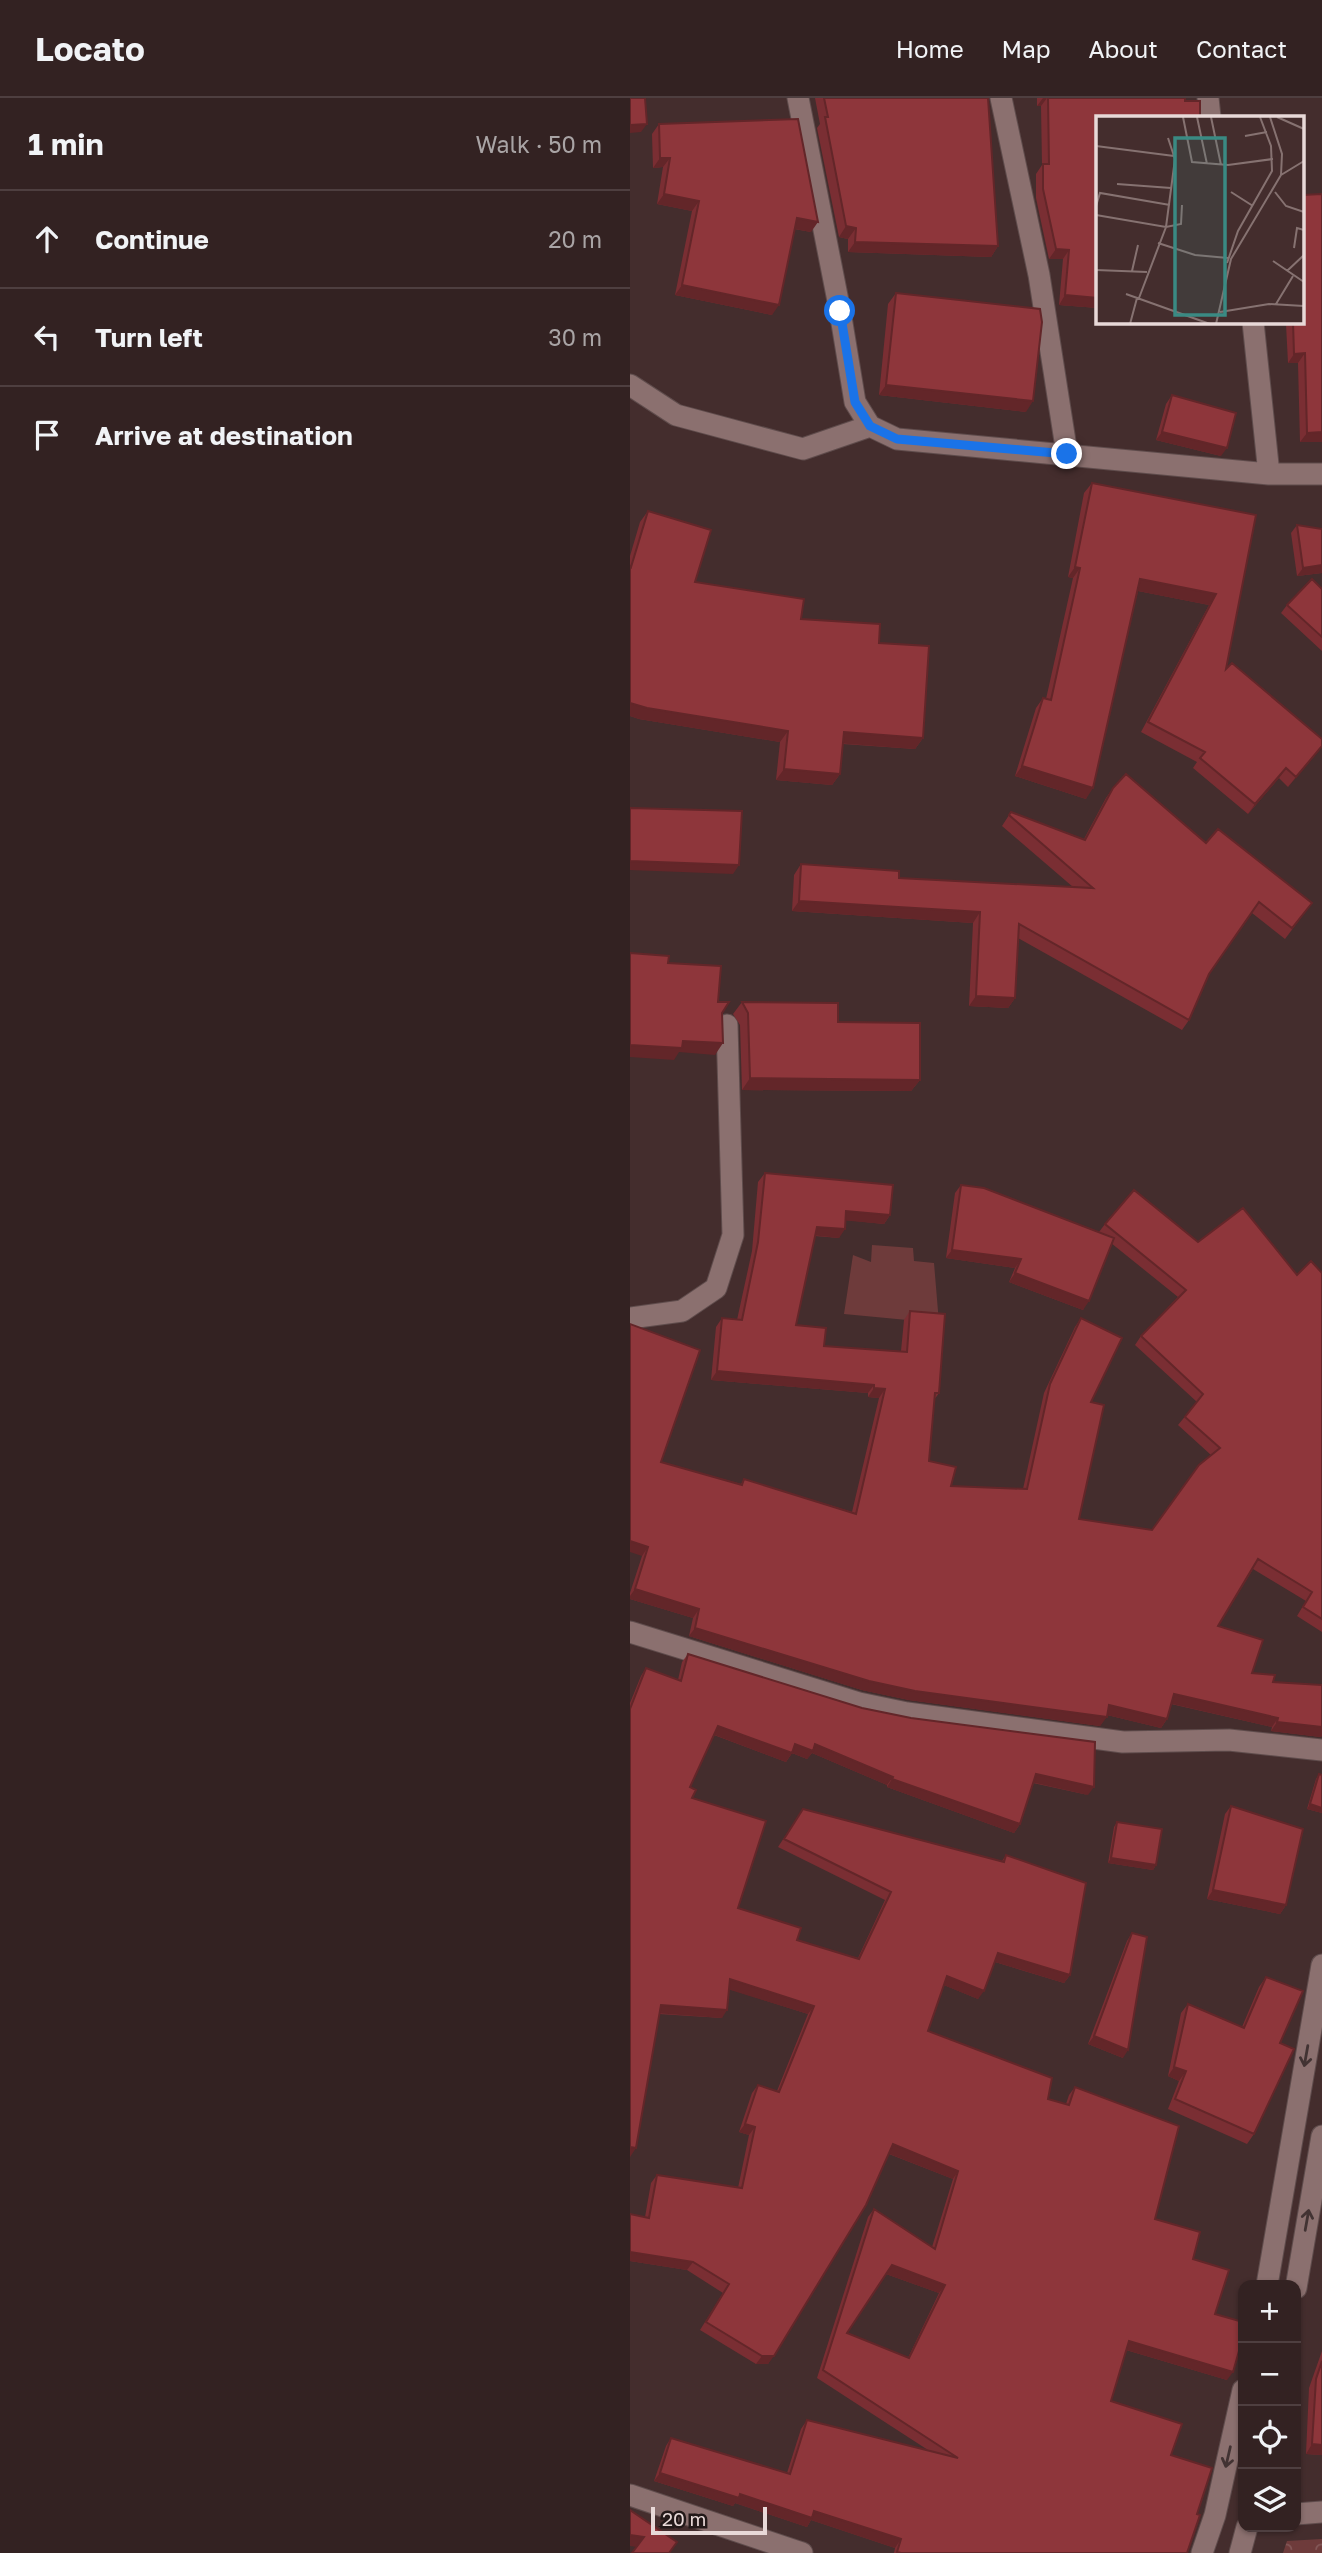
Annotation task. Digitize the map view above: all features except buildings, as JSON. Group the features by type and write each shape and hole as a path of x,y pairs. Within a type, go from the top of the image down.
{"street":[{"path":"798,98 855,402 870,426 897,439 1269,474 1322,474"},
{"path":"1001,98 1039,275 1067,454"},
{"path":"1208,98 1210,116"},
{"path":"1253,324 1269,474"},
{"path":"630,385 676,415 803,449 870,426"},
{"path":"630,1318 682,1311 716,1288 733,1235 727,1025"},
{"path":"630,1632 845,1699 907,1713 1123,1742 1229,1740 1322,1751"},
{"path":"1268,2280 1322,1965"},
{"path":"1297,2280 1322,2136"},
{"path":"1202,2553 1215,2515 1239,2406"},
{"path":"630,2495 803,2553"},
{"path":"1301,2514 1322,2512"},
{"path":"1240,2553 1246,2532"}],"green space":[{"path":"872,1245 913,1248 914,1261 934,1263 939,1323 844,1314 853,1255 871,1262"},
{"path":"1322,2539 1322,2553 1283,2553 1287,2541"}],"route":[{"path":"840,311 855,402 870,426 897,439 1067,454"}]}
